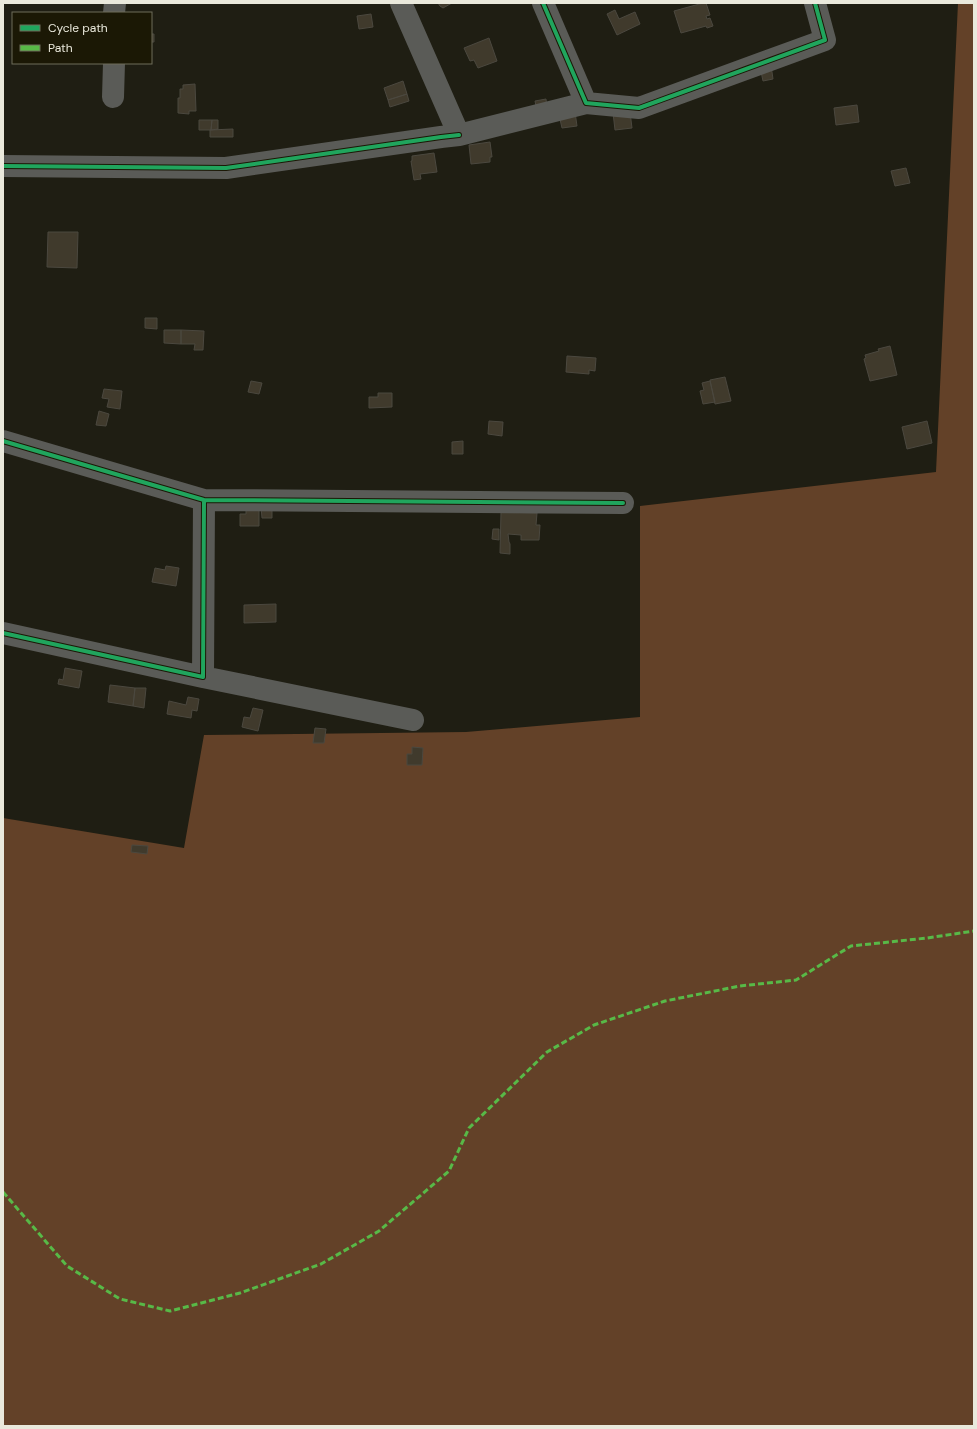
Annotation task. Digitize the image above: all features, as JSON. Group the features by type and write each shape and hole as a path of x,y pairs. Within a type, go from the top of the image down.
{"street":[{"path":"401,3 459,135"},
{"path":"543,3 586,103"},
{"path":"3,166 226,168 459,135 586,103 639,108 825,40 815,3"},
{"path":"113,97 114,64"},
{"path":"3,441 204,500 623,503"},
{"path":"203,677 204,500"},
{"path":"3,633 203,677 413,720"}],"shaded area":[{"path":"958,3 974,3 974,1426 3,1426 3,818 184,848 204,735 466,732 640,717 640,506 936,472"}],"building":[{"path":"438,3 452,3 443,8"},
{"path":"706,3 710,15 706,16 707,19 710,18 713,26 707,28 706,26 681,33 674,11"},
{"path":"615,10 619,19 635,12 640,24 617,35 607,14"},
{"path":"371,14 373,27 359,29 357,16"},
{"path":"152,34 154,34 154,42 152,42"},
{"path":"489,38 497,61 478,68 474,60 470,61 464,48"},
{"path":"771,65 773,79 763,81 760,67"},
{"path":"403,81 407,94 388,100 384,88"},
{"path":"195,84 196,111 189,111 189,114 178,113 178,98 180,98 180,89 183,89 183,85"},
{"path":"407,94 409,101 390,107 388,100"},
{"path":"546,99 547,109 537,111 535,101"},
{"path":"556,102 575,112 577,126 562,128"},
{"path":"612,104 629,104 632,128 615,130"},
{"path":"857,105 859,122 836,125 834,108"},
{"path":"199,120 212,120 211,130 199,130"},
{"path":"212,120 218,120 218,129 211,130"},
{"path":"233,129 233,137 210,137 210,130"},
{"path":"490,142 492,157 490,157 490,162 471,164 469,145"},
{"path":"434,153 437,172 420,174 421,179 414,180 411,161 412,156"},
{"path":"906,168 910,183 895,186 891,171"},
{"path":"48,232 78,232 77,268 47,267"},
{"path":"145,318 157,318 157,329 145,328"},
{"path":"164,330 181,330 181,344 164,343"},
{"path":"181,330 204,331 203,350 194,350 195,344 181,344"},
{"path":"890,346 897,375 870,381 864,359 866,358 865,355 879,351 878,349"},
{"path":"567,356 596,358 595,371 589,370 589,374 566,372"},
{"path":"725,377 731,401 715,404 710,380"},
{"path":"251,381 262,383 259,394 248,392"},
{"path":"710,381 715,402 703,404 700,391 704,390 702,383"},
{"path":"104,389 122,391 120,409 107,407 109,399 102,398"},
{"path":"378,393 392,393 392,407 369,408 369,397 378,397"},
{"path":"99,411 109,414 106,426 96,425"},
{"path":"489,421 503,422 502,436 488,434"},
{"path":"927,421 932,443 907,449 902,427"},
{"path":"463,441 463,454 452,454 452,442"},
{"path":"246,501 259,501 259,526 240,526 240,514 246,514"},
{"path":"261,507 272,507 272,518 262,518"},
{"path":"501,512 537,513 536,525 540,525 539,540 521,540 521,535 508,534 510,554 500,553"},
{"path":"493,529 499,529 499,540 492,539"},
{"path":"166,566 179,568 176,586 152,582 155,568 165,570"},
{"path":"276,604 276,622 244,623 244,605"},
{"path":"65,668 82,671 79,688 58,684 59,679 63,680"},
{"path":"110,685 135,688 133,706 108,702"},
{"path":"135,688 146,688 144,708 133,706"},
{"path":"188,697 199,699 197,711 192,710 191,718 167,714 169,701 186,705"},
{"path":"253,708 263,710 258,731 242,727 244,717 250,718"},
{"path":"315,728 326,729 324,743 313,743"},
{"path":"412,747 423,748 422,765 407,765 407,754 412,754"},
{"path":"132,845 148,846 147,854 131,852"}],"marked path":[{"path":"3,1192 67,1266 120,1299 170,1311 240,1293 321,1264 379,1231 449,1171 469,1128 547,1052 594,1025 665,1001 740,986 796,980 851,946 927,938 974,931"}],"cycle path":[{"path":"543,3 586,103 639,108 825,40 815,3"},
{"path":"3,166 226,168 459,135"},
{"path":"3,441 204,500 623,503"},
{"path":"3,633 203,677 204,500"}]}
